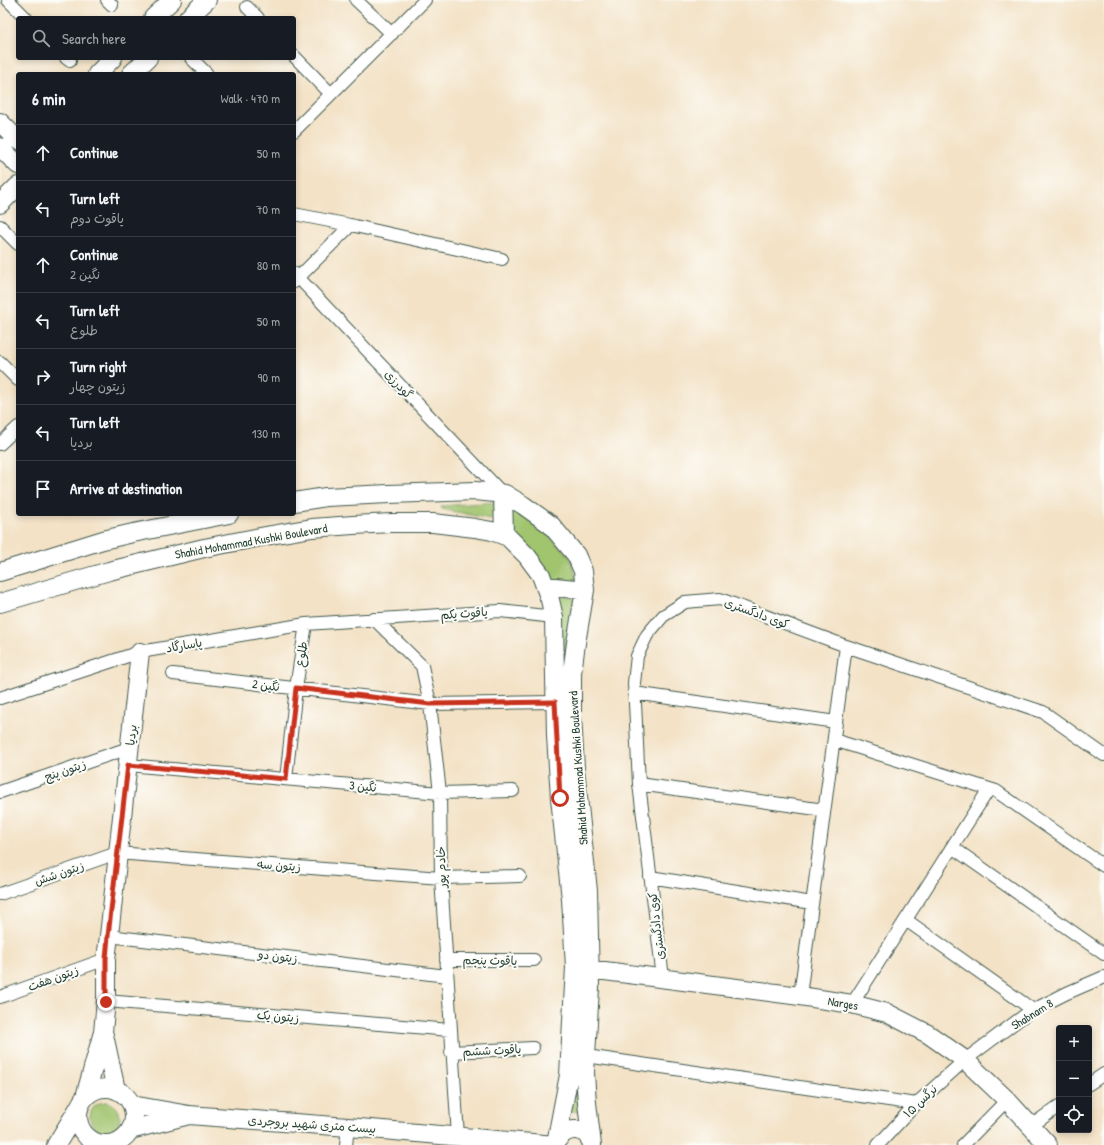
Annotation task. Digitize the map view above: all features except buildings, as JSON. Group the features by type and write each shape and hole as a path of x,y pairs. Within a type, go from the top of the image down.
{"main road":[{"path":"155,16 172,0"},
{"path":"190,16 206,0"},
{"path":"99,72 111,60"},
{"path":"134,72 146,60"},
{"path":"0,122 16,138"},
{"path":"0,204 16,188"},
{"name":"Shahid Mohammad Kushki Boulevard","path":"296,502 326,498 389,494 475,491 503,494 538,514 551,525 576,555 583,571 585,590 572,673 572,715 575,768 588,891 590,988 585,1072 586,1103 592,1145"},
{"path":"503,494 504,535"},
{"path":"0,572 103,540 219,516"},
{"name":"Shahid Mohammad Kushki Boulevard","path":"0,603 109,571 182,553 312,528 384,523 433,524 475,528 492,531 508,537 527,556 541,575 550,600 554,617 555,702 560,798 571,900 575,967 570,1076 556,1144"},
{"path":"545,586 585,590"},
{"name":"بردیا","path":"103,1032 106,1002 106,959 108,936 140,652"},
{"name":"Narges","path":"589,969 800,996 852,1004 887,1013 928,1034 965,1060 1007,1100 1048,1145"},
{"path":"103,1032 116,1090"},
{"path":"56,1145 81,1103 91,1092 99,1088 116,1090 128,1099 132,1105 134,1114 130,1130 124,1138 106,1145 100,1144 86,1137 78,1124 77,1117 81,1103 103,1032"},
{"name":"بیست متری شهید بروجردی","path":"132,1105 189,1115 556,1144"},
{"name":"بیست متری شهید بروجردی","path":"130,1130 189,1115"},
{"path":"556,1144 558,1138 568,1131 573,1130 584,1133 592,1145"}],"street":[{"path":"8,0 24,16"},
{"path":"356,0 392,34"},
{"path":"296,130 425,0"},
{"path":"247,7 256,16"},
{"path":"296,58 331,94"},
{"path":"193,60 205,72"},
{"path":"296,214 351,225 502,259"},
{"path":"296,278 351,225"},
{"path":"0,226 16,242"},
{"name":"گودرزی","path":"296,278 503,494"},
{"path":"0,362 16,378"},
{"path":"0,444 16,428"},
{"name":"کوی دادگستری","path":"662,978 639,784 634,683 637,656 646,635 663,616 685,602 720,600 846,646 1043,712 1104,755"},
{"name":"یاقوت یکم","path":"374,619 500,611 554,617"},
{"name":"پاسارگاد","path":"0,698 140,652 306,624 374,619"},
{"name":"خادم پور","path":"374,619 422,666 430,704 440,793 441,878 458,1136"},
{"name":"طلوع","path":"286,779 296,688 306,624"},
{"path":"800,996 846,646"},
{"name":"نگین 2","path":"173,674 430,704 555,702"},
{"path":"634,693 836,722"},
{"path":"834,740 996,791 1104,866"},
{"name":"زیتون پنج","path":"0,792 129,748"},
{"name":"نگین 3","path":"128,765 440,793 513,791"},
{"path":"639,784 824,810"},
{"path":"852,1004 989,789"},
{"path":"952,847 1104,954"},
{"name":"زیتون سه","path":"117,853 441,878 520,876"},
{"name":"زیتون شش","path":"0,894 117,853"},
{"path":"650,877 812,903"},
{"path":"906,920 1033,1010"},
{"name":"زیتون دو","path":"108,936 447,976"},
{"name":"زیتون هفت","path":"0,997 106,959"},
{"name":"یاقوت پنجم","path":"446,960 534,960"},
{"name":"Shabnam 8","path":"965,1060 1033,1010 1104,977"},
{"name":"زیتون یک","path":"106,1002 450,1030"},
{"name":"یاقوت ششم","path":"452,1052 533,1048"},
{"path":"586,1056 916,1104"},
{"name":"نرگس ۱۵","path":"878,1145 916,1104 965,1060"},
{"path":"1092,1082 1104,1074"},
{"path":"963,1145 1007,1100"},
{"path":"1031,1126 1056,1108"},
{"path":"346,1145 348,1127"}],"green space":[{"path":"496,502 495,520 442,509 441,506"},
{"path":"511,504 522,510 569,555 579,585 550,583 512,533"},
{"path":"555,595 574,597 565,654"},
{"path":"578,1071 582,1111 570,1112"},
{"path":"105,1102 116,1106 120,1117 116,1128 105,1132 94,1128 90,1117 94,1106"}],"route":[{"path":"106,1002 106,959 108,936 128,765 286,779 296,688 430,704 555,702 560,798"}]}
